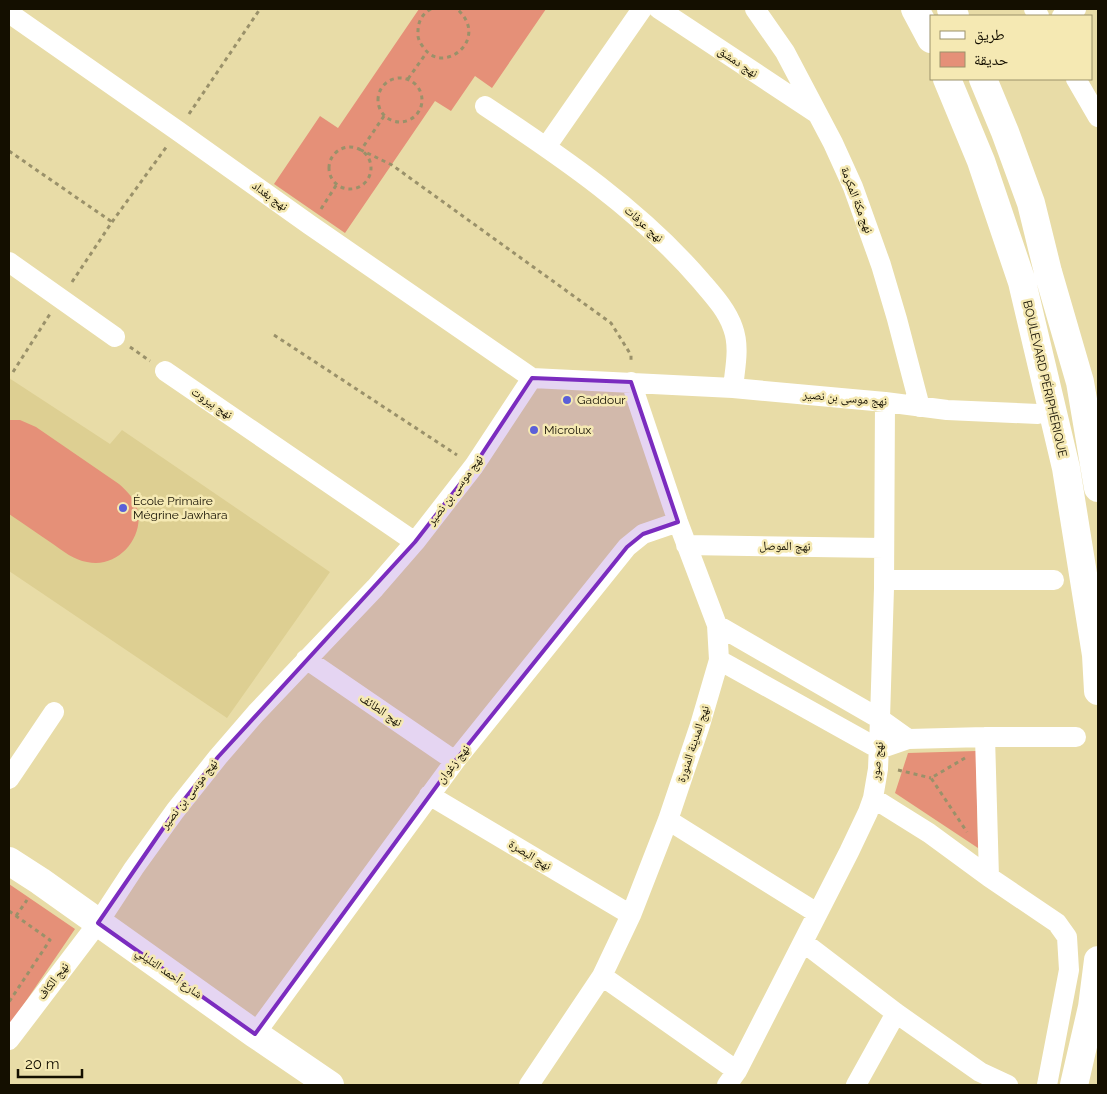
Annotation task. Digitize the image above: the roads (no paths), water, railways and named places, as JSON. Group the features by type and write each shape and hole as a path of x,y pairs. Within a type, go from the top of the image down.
{"main road":[{"path":"915,9 930,37"},
{"name":"BOULEVARD PÉRIPHÉRIQUE","path":"947,80 981,161 1022,282 1066,468 1096,655 1098,691"},
{"path":"983,80 1032,203 1048,272 1080,382 1098,488"},
{"name":"شارع أحمد التليلي","path":"9,860 330,1085"},
{"path":"1074,1085 1092,1007 1098,960"}],"street":[{"path":"546,147 642,9"},
{"name":"نهج دمشق","path":"658,9 818,114"},
{"name":"نهج مكة المكرمة","path":"755,9 785,52 844,166 881,265 920,407"},
{"path":"1064,15 1076,9"},
{"name":"نهج بغداد","path":"9,13 310,225 532,378"},
{"path":"1077,80 1098,117"},
{"name":"نهج عرفات","path":"485,106 546,147 605,191 636,216 685,263 711,293 730,320 736,338 733,388"},
{"path":"9,262 115,337"},
{"name":"نهج بيروت","path":"165,371 415,542"},
{"name":"نهج موسى بن نصير","path":"98,923 175,811 218,757 306,659 375,588 415,542 474,466 532,378 733,388 920,407 1038,414"},
{"name":"نهج المدينة المنورة","path":"529,1085 602,976 630,916 668,820 700,725 719,660 717,626 686,545 631,382"},
{"name":"نهج صور","path":"732,1078 849,852 873,798 878,759 880,719 884,580 885,402"},
{"name":"نهج زغوان","path":"255,1034 429,795 628,546 643,534 678,522"},
{"name":"نهج الموصل","path":"686,545 883,548"},
{"path":"884,580 1054,580"},
{"path":"717,626 880,719 908,739"},
{"name":"نهج الطائف","path":"306,659 455,761"},
{"path":"719,660 878,759 908,739 1076,737"},
{"path":"9,779 54,712"},
{"path":"985,737 989,877"},
{"name":"نهج البصرة","path":"429,795 630,916"},
{"path":"873,798 929,833 1057,923 1068,938 1069,970 1047,1085"},
{"path":"668,820 817,913"},
{"name":"نهج الكاف","path":"9,1040 98,923"},
{"path":"803,942 896,1013 980,1072 1008,1085"},
{"path":"602,976 732,1078"},
{"path":"856,1085 896,1013"}],"place":[{"name":"Gaddour","path":"567,400"},
{"name":"Microlux","path":"534,430"},
{"name":"École Primaire Mégrine Jawhara","path":"123,508"}]}
